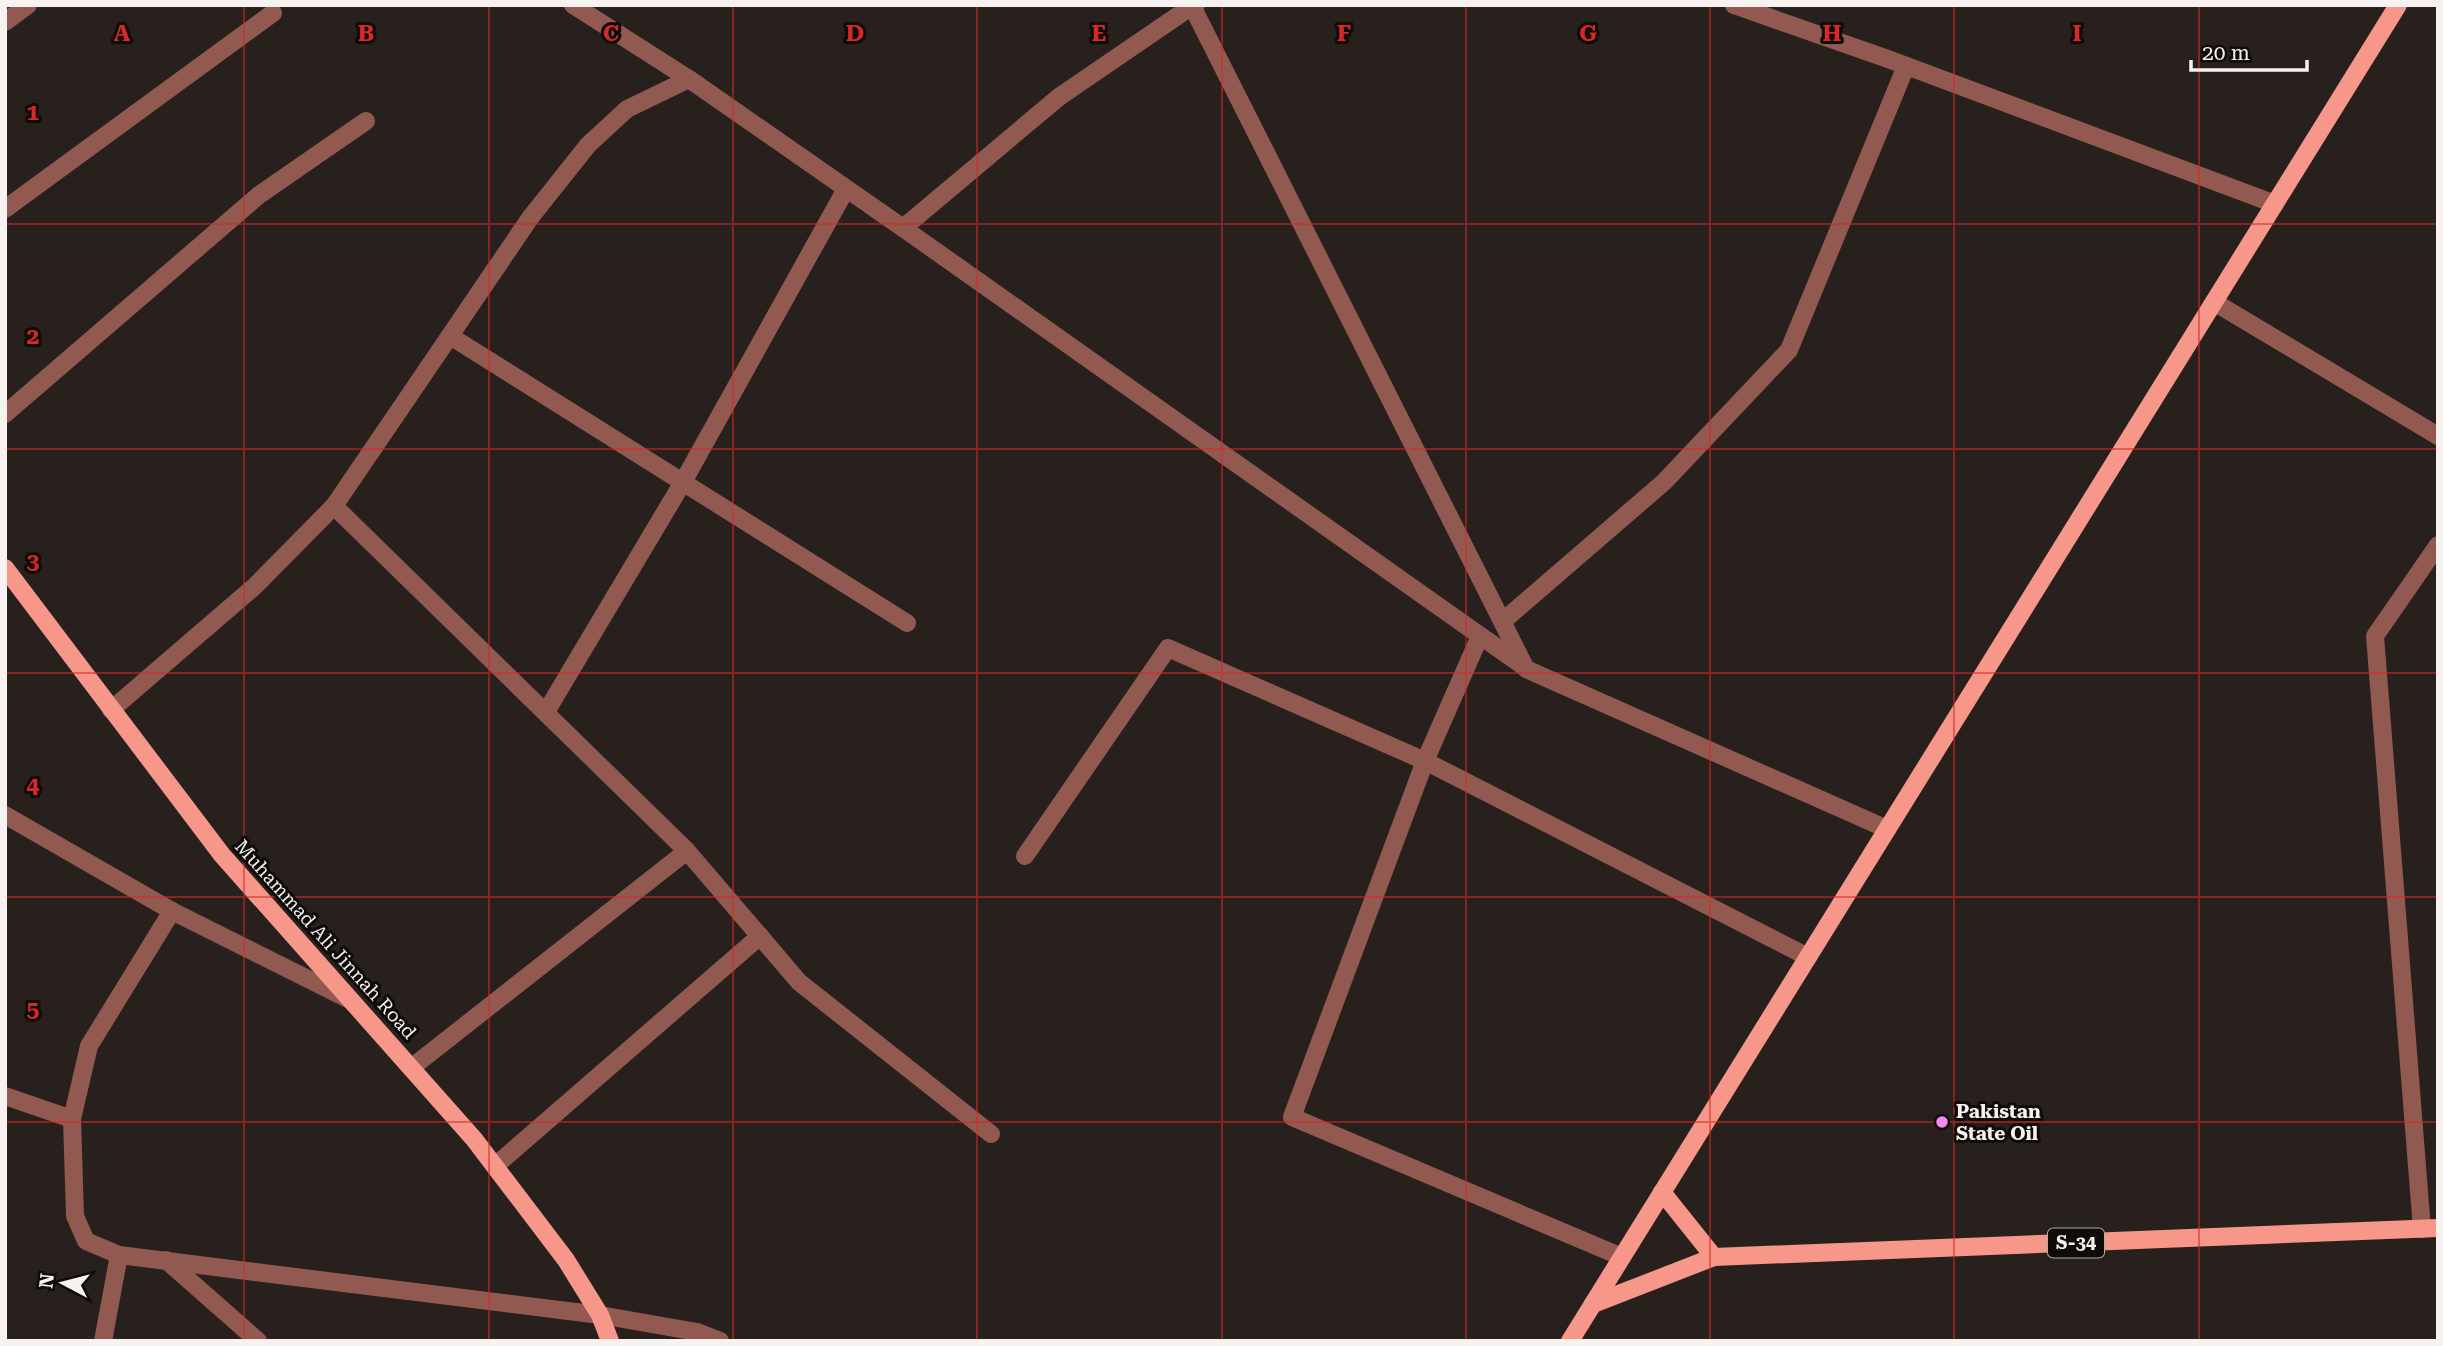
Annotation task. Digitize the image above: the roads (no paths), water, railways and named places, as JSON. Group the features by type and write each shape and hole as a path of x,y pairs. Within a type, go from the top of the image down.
{"main road":[{"path":"1570,1341 2398,5"},
{"name":"Muhammad Ali Jinnah Road","path":"5,568 222,855 474,1139 566,1260 600,1315 610,1341"},
{"path":"1662,1192 1714,1257"},
{"name":"S-34","path":"1593,1304 1714,1257 2430,1228"}],"street":[{"path":"5,22 28,5"},
{"path":"573,5 689,79 1527,669 1887,828"},
{"path":"1734,5 1906,66 2275,204"},
{"path":"903,228 1059,97 1194,6 1527,669"},
{"path":"5,209 273,13"},
{"path":"1503,621 1664,482 1789,350 1906,66"},
{"path":"111,710 255,586 334,506 530,218 588,145 627,109 689,79"},
{"path":"5,414 259,195 366,121"},
{"path":"545,712 683,482 846,189"},
{"path":"2214,302 2438,436"},
{"path":"450,336 907,623"},
{"path":"334,506 687,851 799,982 991,1134"},
{"path":"2430,1228 2375,636 2438,545"},
{"path":"1480,636 1425,761 1292,1117 1622,1257"},
{"path":"1025,856 1168,648 1425,761 1808,957"},
{"path":"5,815 172,911 354,1002"},
{"path":"411,1068 687,851"},
{"path":"172,911 89,1046 72,1119 75,1216 86,1241 119,1255 600,1315 697,1332 720,1341"},
{"path":"495,1166 760,936"},
{"path":"5,1096 72,1119"},
{"path":"103,1341 119,1255"},
{"path":"166,1260 258,1341"}],"place":[{"name":"Pakistan State Oil","path":"1942,1122"}]}
